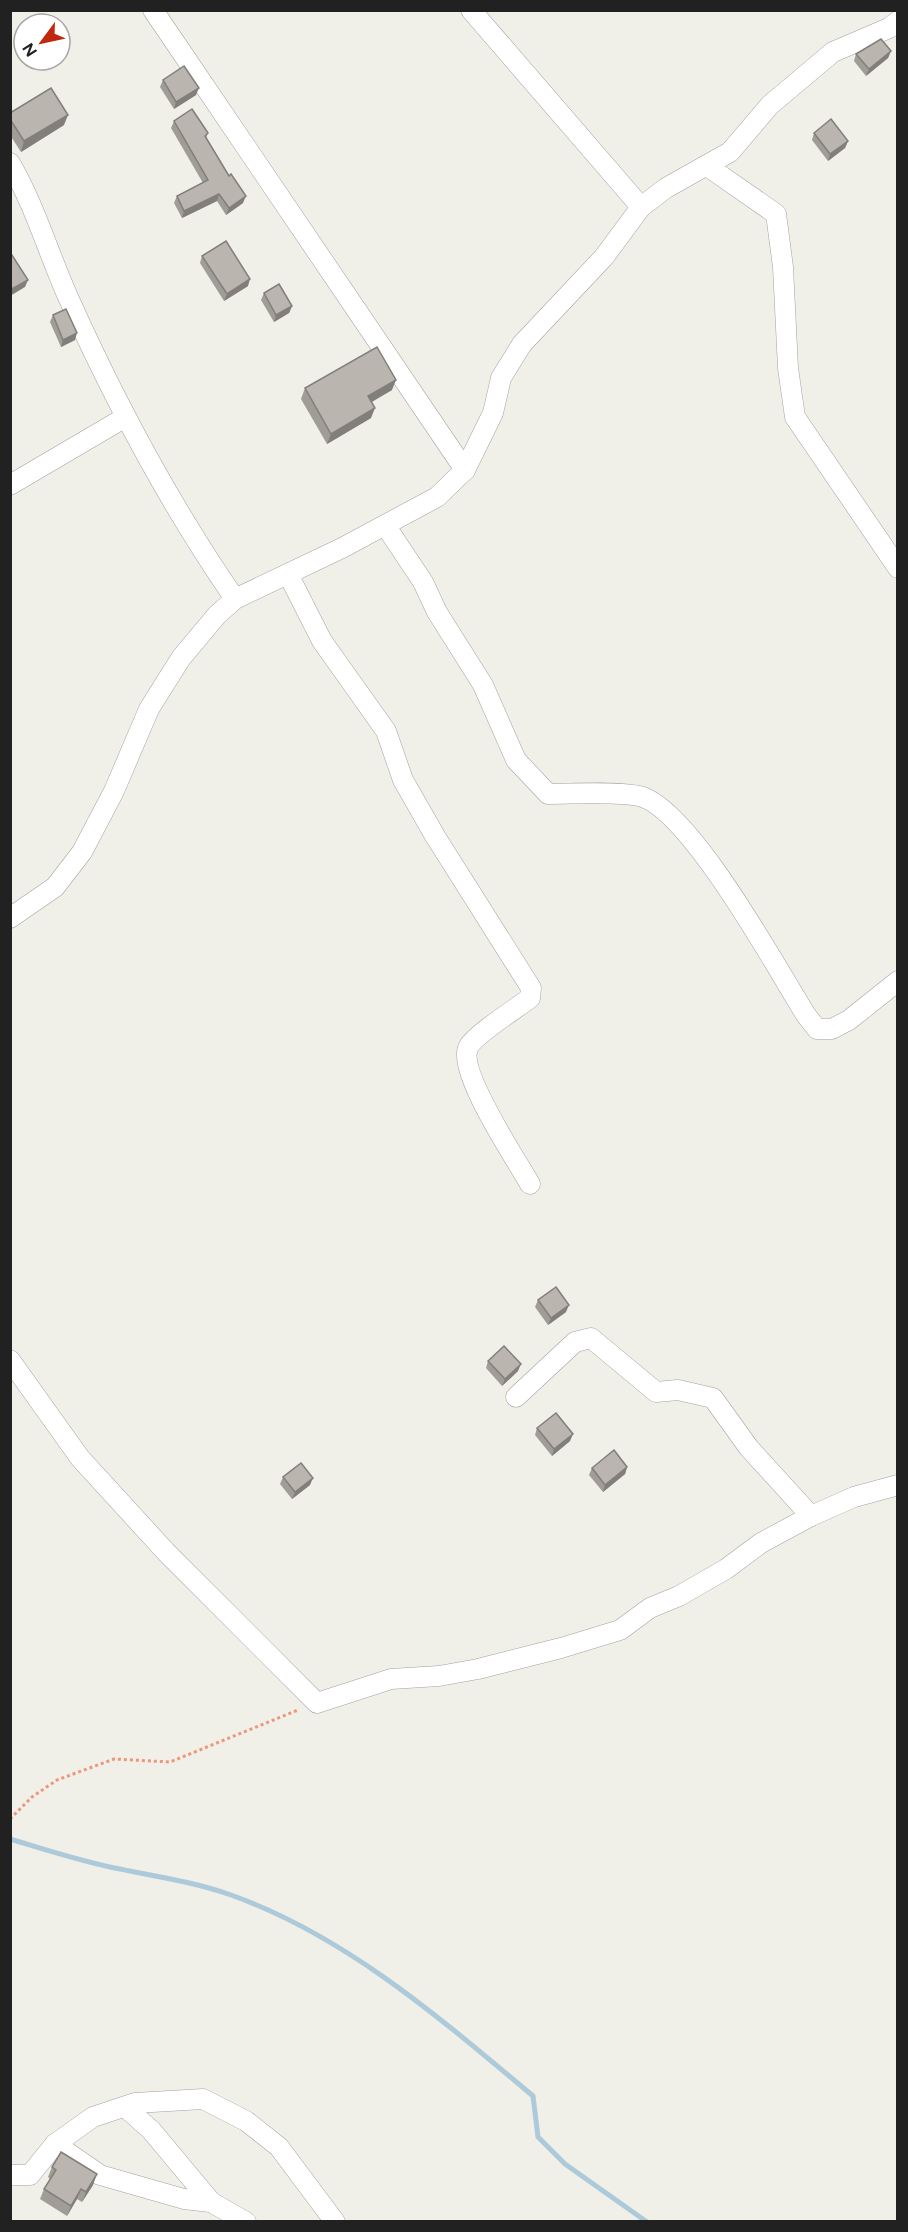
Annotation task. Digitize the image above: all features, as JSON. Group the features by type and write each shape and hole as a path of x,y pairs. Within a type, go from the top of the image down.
{"street":[{"path":"153,10 465,470"},
{"path":"471,10 641,207"},
{"path":"10,918 55,888 82,852 114,791 148,709 181,658 217,615 235,599 385,525 436,497 465,470 493,413 501,378 522,344 604,257 641,207 666,188 730,152 770,105 833,52 889,28 897,21"},
{"path":"10,164 30,198 68,297 124,418 155,474 235,599"},
{"path":"707,166 776,214 783,267 788,368 795,417 897,568"},
{"path":"10,484 124,418"},
{"path":"385,525 423,582 437,612 483,685 516,760 548,794 640,796 670,815 720,874 806,1015 817,1029 832,1029 849,1020 897,981"},
{"path":"288,574 322,641 386,731 403,780 435,836 531,988 530,998 470,1044 465,1057 471,1081 530,1184"},
{"path":"516,1397 575,1342 591,1338 656,1392 678,1390 713,1398 749,1448 811,1516"},
{"path":"10,1360 80,1458 165,1552 317,1703 391,1679 439,1676 478,1669 620,1630 650,1608 679,1596 726,1569 761,1543 811,1516 854,1497 897,1485"},
{"path":"10,2175 30,2175 55,2144 93,2117 135,2103 203,2099 246,2121 279,2147 335,2222"},
{"path":"125,2107 151,2130 211,2202 246,2222"},
{"path":"55,2144 100,2175 174,2196 211,2202"}],"path":[{"path":"10,1819 32,1797 66,1777 114,1759 170,1762 317,1703"}],"building":[{"path":"881,39 891,51 869,69 856,54"},
{"path":"184,66 199,88 176,102 163,80"},
{"path":"51,88 68,115 24,141 10,119 10,113"},
{"path":"192,109 208,133 205,136 229,176 231,174 246,196 229,208 219,194 184,211 177,196 208,180 174,121"},
{"path":"831,119 848,141 830,154 814,133"},
{"path":"226,241 250,279 227,294 202,256"},
{"path":"10,252 28,280 10,290"},
{"path":"279,284 292,306 276,315 264,293"},
{"path":"66,309 77,333 63,340 53,315"},
{"path":"377,347 396,380 368,396 375,408 331,434 305,388"},
{"path":"556,1287 569,1305 551,1318 538,1300"},
{"path":"504,1346 521,1364 505,1379 488,1361"},
{"path":"556,1413 573,1434 554,1449 537,1428"},
{"path":"614,1450 627,1467 605,1485 592,1468"},
{"path":"301,1463 313,1478 295,1492 283,1477"},
{"path":"61,2152 97,2174 86,2192 81,2189 71,2206 44,2189 56,2170 52,2167"}],"waterway":[{"path":"10,1839 92,1863 217,1890 273,1912 353,1956 427,2009 533,2096 538,2137 565,2164 647,2222"}]}
